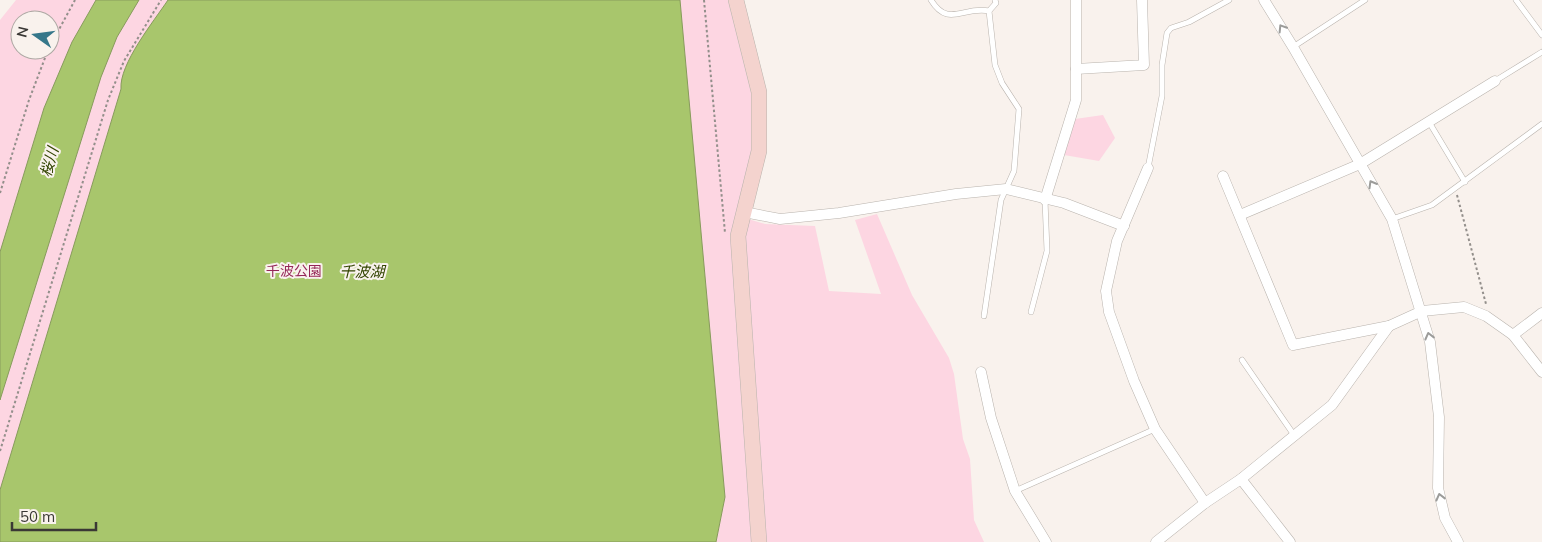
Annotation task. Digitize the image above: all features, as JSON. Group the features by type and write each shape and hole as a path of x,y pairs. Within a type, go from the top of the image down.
{"street":[{"path":"736,0 759,92 759,151 738,236 759,542"},
{"path":"1044,200 1076,100 1076,0"},
{"path":"1076,69 1144,65 1142,0"},
{"path":"1264,0 1392,219 1422,311 1430,342 1439,417 1438,488 1445,518 1454,540"},
{"path":"1240,215 1360,164 1495,81"},
{"path":"1148,168 1117,241 1106,291 1109,312 1134,382 1155,429 1205,503"},
{"path":"1223,176 1293,344 1388,326 1422,311 1464,307 1489,318 1513,335 1542,372"},
{"path":"744,212 780,219 839,213 956,194 1006,189 1044,200 1064,203 1124,226"},
{"path":"1513,335 1542,313"},
{"path":"1156,542 1205,503 1241,478 1332,405 1388,326"},
{"path":"981,372 992,418 1015,491 1046,542"},
{"path":"1241,478 1290,542"}],"lane":[{"path":"931,0 938,12 944,15 982,9 989,11"},
{"path":"984,316 995,252 1001,200 1014,171 1019,109 1002,83 995,65 989,11 996,3 995,0"},
{"path":"1148,168 1162,96 1162,65 1167,33 1171,28 1189,22 1230,0"},
{"path":"1293,47 1365,0"},
{"path":"1516,0 1542,35"},
{"path":"1495,81 1542,52"},
{"path":"1429,122 1465,182"},
{"path":"1392,219 1432,205 1456,189 1485,164 1542,124"},
{"path":"1031,312 1047,252 1044,200"},
{"path":"1242,360 1294,436"},
{"path":"1015,491 1155,429"}],"path":[{"path":"60,28 76,0"},
{"path":"0,451 108,100 124,61 161,0"},
{"path":"0,193 29,100 44,60"},
{"path":"1456,189 1489,318"}],"green space":[{"name":"千波湖","path":"16,0 728,0 752,96 752,153 738,216 765,224 815,226 829,291 881,294 855,220 877,214 912,295 949,358 954,374 963,439 970,459 974,520 984,542 0,542 0,20"},
{"path":"1103,115 1115,138 1099,161 1064,155 1075,119"}],"water":[{"name":"桜川","path":"96,0 139,0 117,37 101,77 0,400 0,252 44,108 72,42"},
{"name":"千波湖","path":"168,0 680,0 725,497 716,542 0,542 0,490 121,89 122,79 131,55"}],"park label":[{"name":"千波公園","path":"294,271"}]}
